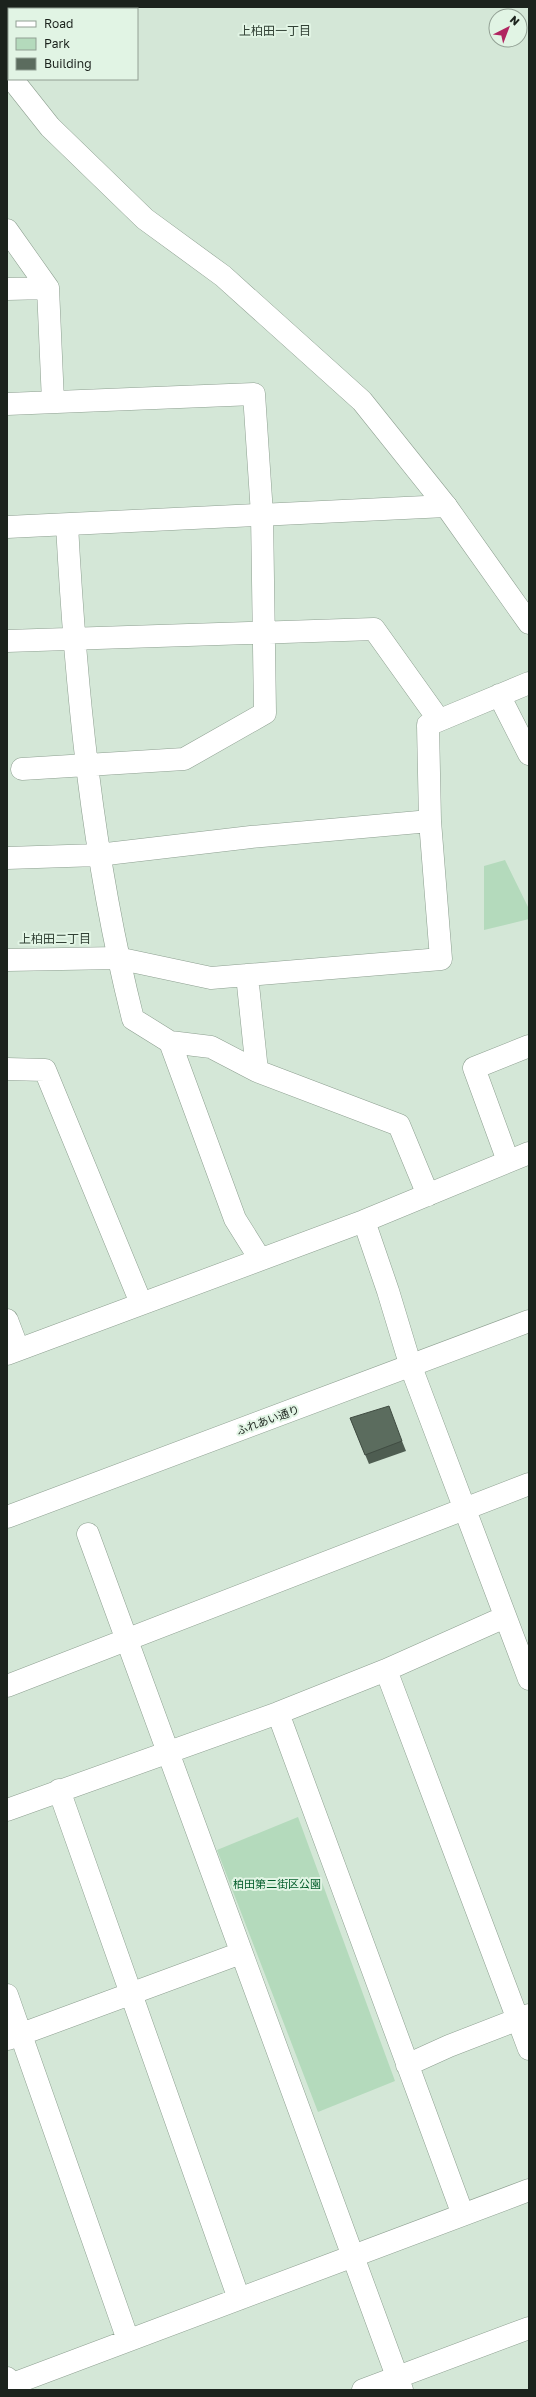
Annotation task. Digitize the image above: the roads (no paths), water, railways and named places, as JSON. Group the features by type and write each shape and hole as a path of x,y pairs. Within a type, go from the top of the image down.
{"street":[{"path":"7,70 8,76"},
{"path":"13,80 50,127 145,219 223,276 362,400 446,506 529,623"},
{"path":"7,230 48,288 53,402"},
{"path":"7,289 48,288"},
{"path":"7,404 254,394 262,514 265,714 184,759 22,769"},
{"path":"7,527 446,506"},
{"path":"67,525 73,638 98,855 118,958 133,1019 170,1042 211,1047 257,1071 399,1125 428,1195"},
{"path":"7,641 264,631 374,629 439,720"},
{"path":"7,960 118,958 211,978 441,958 430,821 428,725 529,683"},
{"path":"499,695 529,754"},
{"path":"7,858 98,855 251,837 430,821"},
{"path":"246,975 257,1071"},
{"path":"170,1042 235,1219 260,1259"},
{"path":"508,1161 474,1068 529,1046"},
{"path":"7,1069 45,1070 141,1303"},
{"path":"7,1320 12,1351 364,1221 529,1153"},
{"path":"364,1221 388,1291 411,1367 505,1617 527,1669"},
{"name":"ふれあい通り","path":"7,1518 411,1367 529,1321"},
{"path":"7,1686 529,1484"},
{"path":"88,1534 399,2383"},
{"path":"7,1810 59,1790 168,1753 278,1713 386,1670 505,1617"},
{"path":"386,1670 523,2017 529,2049"},
{"path":"278,1713 463,2215"},
{"path":"59,1790 239,2299"},
{"path":"14,2037 241,1953"},
{"path":"7,1995 14,2037 128,2340"},
{"path":"408,2066 449,2046 523,2017"},
{"path":"9,2384 529,2190"},
{"path":"363,2390 399,2383 529,2328"}],"district":[{"name":"上柏田一丁目","path":"275,31"},
{"name":"上柏田二丁目","path":"55,939"}],"park label":[{"name":"柏田第二街区公園","path":"277,1884"}]}
